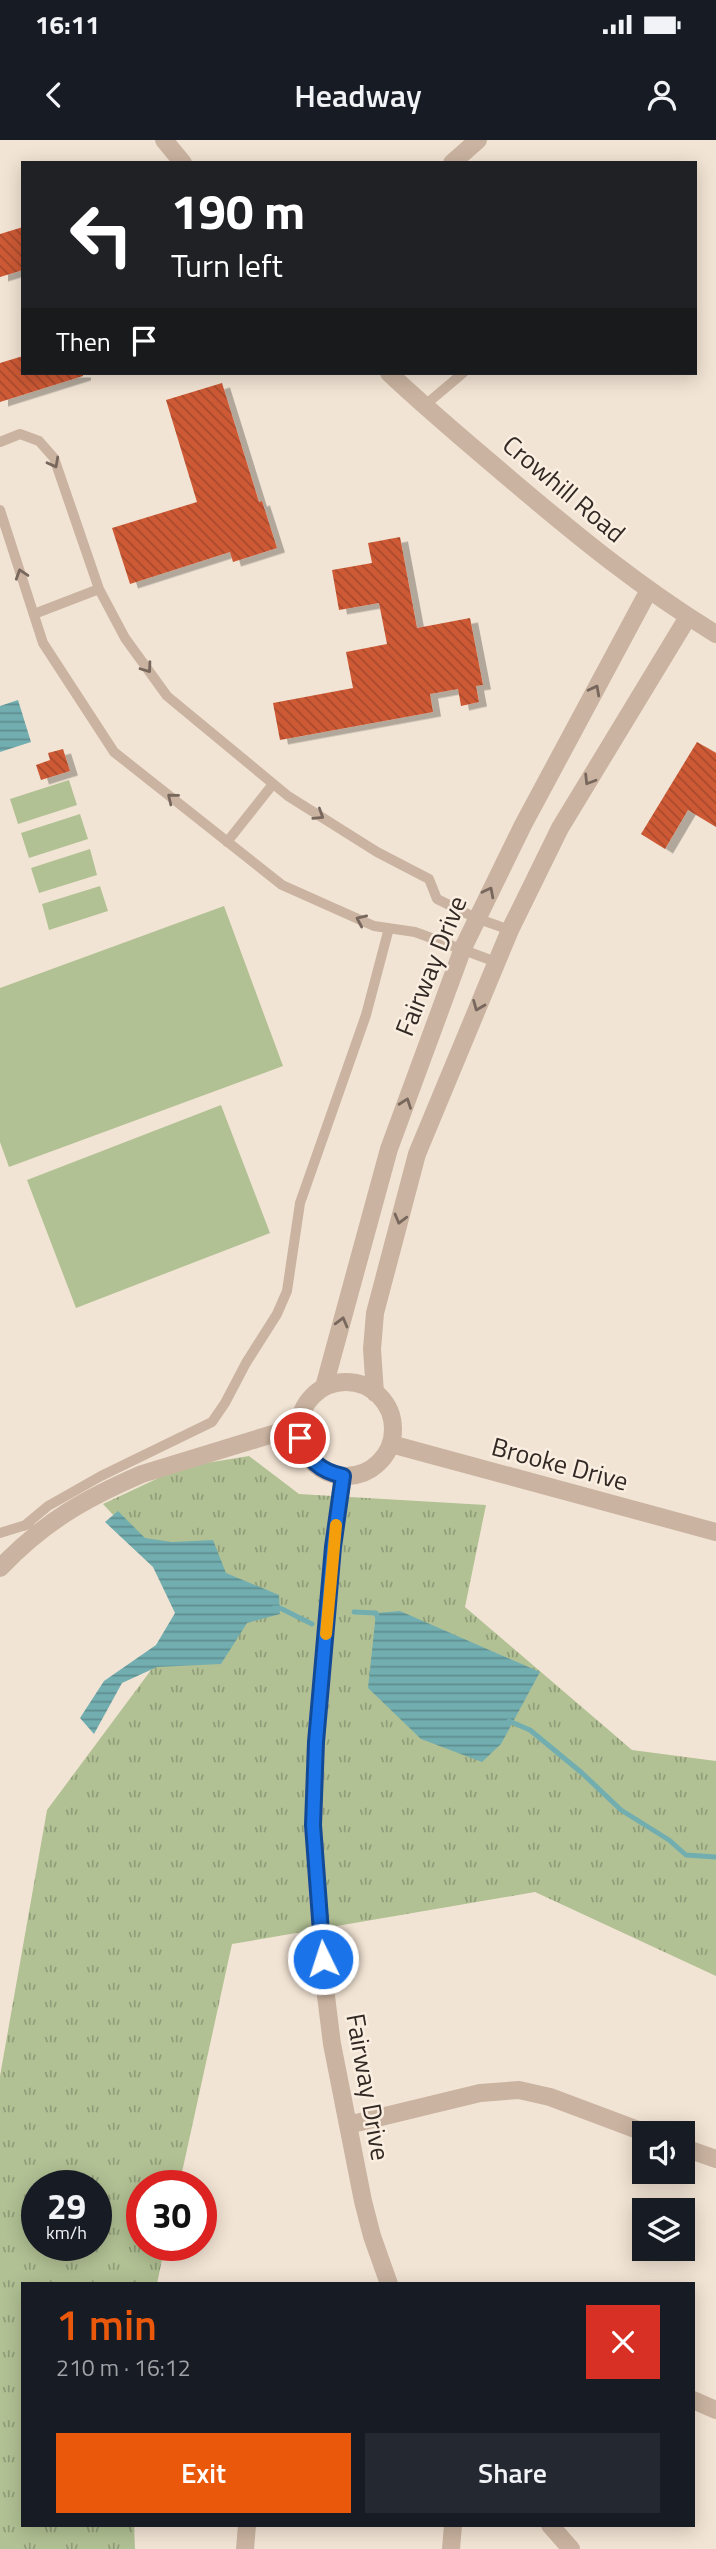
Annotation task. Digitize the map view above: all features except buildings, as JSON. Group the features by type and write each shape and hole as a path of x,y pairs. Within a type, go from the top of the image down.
{"street":[{"path":"164,140 181,161"},
{"path":"454,161 478,140"},
{"name":"Crowhill Road","path":"391,375 587,545 716,634"},
{"name":"Fairway Drive","path":"324,1387 389,1149 463,948 523,825 649,590"},
{"path":"375,1393 372,1349 374,1312 417,1154 496,962 559,828 688,617"},
{"path":"351,1382 364,1386 384,1403 393,1427 391,1444 373,1467 359,1474 343,1476 331,1474 311,1460 300,1438 299,1426 307,1404 324,1387 351,1382"},
{"path":"0,1568 27,1540 62,1515 117,1485 142,1474 299,1426"},
{"name":"Brooke Drive","path":"391,1444 716,1532"},
{"name":"Fairway Drive","path":"343,1476 333,1547 316,1742 313,1825 324,1980 332,2044 366,2213 385,2282"},
{"path":"348,2125 480,2093 519,2090 550,2097 632,2128"},
{"path":"695,2152 716,2160"},
{"path":"695,2401 716,2410"},
{"path":"245,2549 247,2527"},
{"path":"451,2549 453,2527"},
{"path":"552,2527 571,2549"}],"lane":[{"path":"424,406 461,375"},
{"path":"0,442 20,434 39,441 54,458 99,589 125,638 167,696 288,796 377,852 429,880 437,900 510,930"},
{"path":"0,510 43,643 114,752 282,886 373,926 415,932 496,962"},
{"path":"34,614 99,589"},
{"path":"227,842 273,784"},
{"path":"24,1526 48,1506 101,1476 212,1422 225,1403 277,1314 287,1291 300,1203 366,1015 389,928"},
{"path":"0,1533 62,1515"}],"green space":[{"path":"69,780 77,805 18,824 10,799"},
{"path":"80,814 88,839 29,858 21,833"},
{"path":"90,849 97,875 39,893 31,868"},
{"path":"100,886 108,911 49,930 42,904"},
{"path":"224,906 283,1066 9,1167 0,1142 0,988"},
{"path":"221,1105 270,1233 76,1308 27,1180"},
{"path":"249,1456 299,1494 486,1505 465,1607 632,1750 716,1761 716,1976 535,1892 232,1944 183,2170 126,2170 126,2261 162,2261 157,2282 21,2282 21,2527 134,2527 135,2549 0,2549 0,2076 47,1810 180,1631 178,1585 103,1504 182,1467"}],"water":[{"path":"18,700 31,742 0,752 0,706"},
{"path":"118,1511 145,1538 172,1542 213,1540 226,1573 279,1595 280,1614 247,1623 221,1664 157,1667 122,1683 94,1734 80,1718 104,1681 156,1645 175,1613 153,1567 105,1522"},
{"path":"400,1611 540,1672 501,1744 482,1762 421,1739 368,1688 376,1613"}],"waterway":[{"path":"274,1608 280,1608 312,1624"},
{"path":"354,1612 376,1613 378,1619"},
{"path":"509,1721 530,1730 621,1810 669,1840 686,1855 716,1857"}],"slow traffic":[{"path":"326,1634 336,1525"}],"route":[{"path":"300,1438 304,1450 320,1468 343,1476 333,1547 316,1742 313,1825 323,1959"}]}
